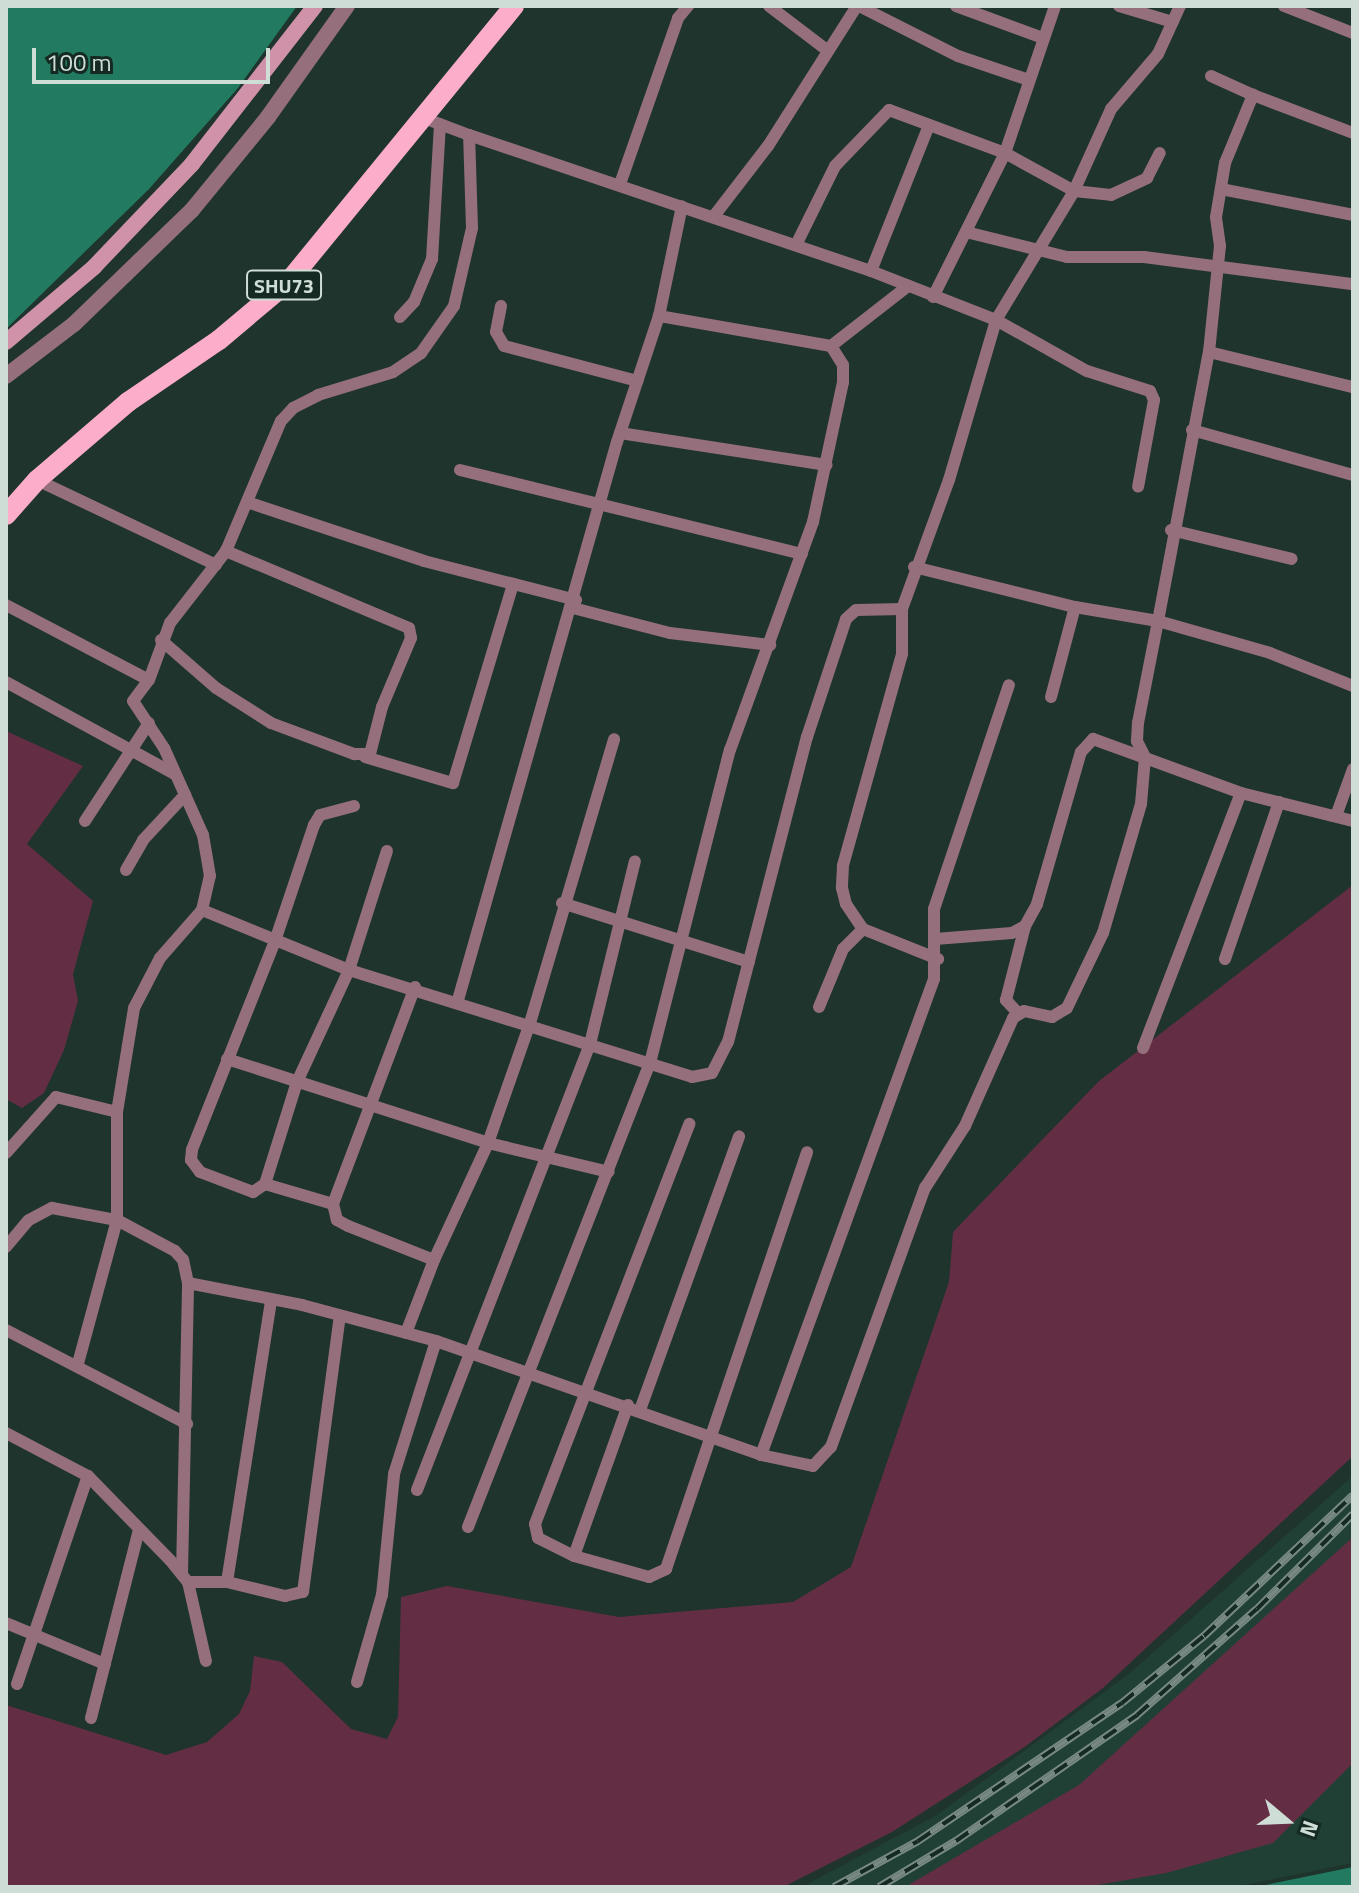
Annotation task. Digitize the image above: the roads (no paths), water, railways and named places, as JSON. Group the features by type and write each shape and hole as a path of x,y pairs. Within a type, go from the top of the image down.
{"main road":[{"path":"6,342 94,267 192,164 315,6"},
{"name":"SHU73","path":"6,515 37,480 128,402 219,340 289,281 432,121 514,6"}],"street":[{"path":"6,376 74,324 192,210 268,117 347,6"},
{"path":"620,184 678,18 688,6"},
{"path":"769,6 828,51"},
{"path":"714,216 768,146 858,6 958,56 1029,80"},
{"path":"956,6 1043,38"},
{"path":"933,297 1005,153 1055,6"},
{"path":"1119,6 1173,22"},
{"path":"938,959 863,929 846,904 843,866 902,654 902,609 914,567 949,480 996,320 1040,253 1074,191 1111,109 1158,54 1180,6"},
{"path":"1284,6 1353,33"},
{"path":"1211,76 1353,133"},
{"path":"1253,95 1225,163 1209,352 1171,530 1158,621 1138,723 1137,741 1145,757 1141,804 1119,889 1067,1008 1052,1017 1018,1013 1006,1000 1025,926 1037,904 1081,752 1093,739 1145,757 1241,793 1353,821"},
{"path":"796,245 835,166 889,110 1005,153 1074,191 1111,195 1147,178 1160,153"},
{"path":"400,317 414,302 432,259 432,121 871,271 996,320 1073,365 1150,391 1154,400 1138,487"},
{"path":"871,271 929,125"},
{"path":"78,1364 117,1220 117,1112 134,1008 160,958 202,910 210,876 209,853 185,795 149,723 133,706 149,680 161,640 226,551 250,503 281,421 293,408 393,372 421,353 454,306 472,228 469,135"},
{"path":"1221,189 1353,215"},
{"path":"458,1000 574,604 620,433 659,316 682,206"},
{"path":"966,232 1040,253 1217,265 1353,284"},
{"path":"659,316 831,346 908,286"},
{"path":"501,306 496,332 504,346 637,381"},
{"path":"468,1527 650,1063 730,750 802,554 827,465 843,382 843,365 831,346"},
{"path":"1209,352 1353,387"},
{"path":"1192,430 1353,475"},
{"path":"620,433 827,465"},
{"path":"460,470 802,554"},
{"path":"37,480 216,565"},
{"path":"250,503 670,633 770,645"},
{"path":"1171,530 1292,559"},
{"path":"226,551 409,628 411,638 382,707 373,749 365,757"},
{"path":"914,567 1075,607 1158,621 1270,653 1353,686"},
{"path":"161,640 216,688 260,717 365,757 453,783 513,584"},
{"path":"6,605 149,680"},
{"path":"1051,697 1075,607"},
{"path":"202,910 349,970 458,1000 692,1077 712,1073 728,1042 807,737 846,619 856,610 902,609"},
{"path":"6,682 175,774"},
{"path":"761,1455 938,959 934,909 1009,685"},
{"path":"85,821 149,723"},
{"path":"406,1333 434,1260 488,1143 530,1023 562,903 614,739"},
{"path":"1336,816 1353,769"},
{"path":"1143,1048 1241,793"},
{"path":"126,870 143,840 185,795"},
{"path":"1225,959 1279,802"},
{"path":"354,806 320,815 314,825 275,941 227,1059 191,1160 200,1172 253,1192 265,1184 297,1082 349,970 387,851"},
{"path":"417,1490 590,1044 635,861"},
{"path":"562,903 749,962"},
{"path":"935,939 1012,933 1025,926"},
{"path":"819,1007 843,949 863,929"},
{"path":"415,987 333,1204 337,1220 434,1260"},
{"path":"188,1283 340,1315 436,1341 529,1371 761,1455 813,1466 831,1447 925,1188 965,1126 1018,1013"},
{"path":"227,1059 488,1143 609,1172"},
{"path":"6,1153 56,1097 117,1112"},
{"path":"689,1124 534,1533 574,1556 649,1577 662,1574 807,1152"},
{"path":"574,1556 739,1136"},
{"path":"265,1184 333,1204"},
{"path":"6,1247 29,1220 52,1208 117,1220 175,1251 183,1260 188,1283 185,1578 206,1661"},
{"path":"227,1582 271,1301"},
{"path":"6,1433 88,1476 185,1578 227,1582 296,1596 308,1580 340,1315"},
{"path":"6,1330 78,1364 187,1424"},
{"path":"357,1682 382,1595 394,1474 436,1341"},
{"path":"17,1684 88,1476"},
{"path":"91,1718 139,1529"},
{"path":"6,1623 33,1637 105,1664"}],"railway":[{"path":"834,1887 918,1841 1122,1703 1204,1636 1353,1495"},
{"path":"879,1887 956,1841 1137,1715 1257,1609 1353,1514"}]}
